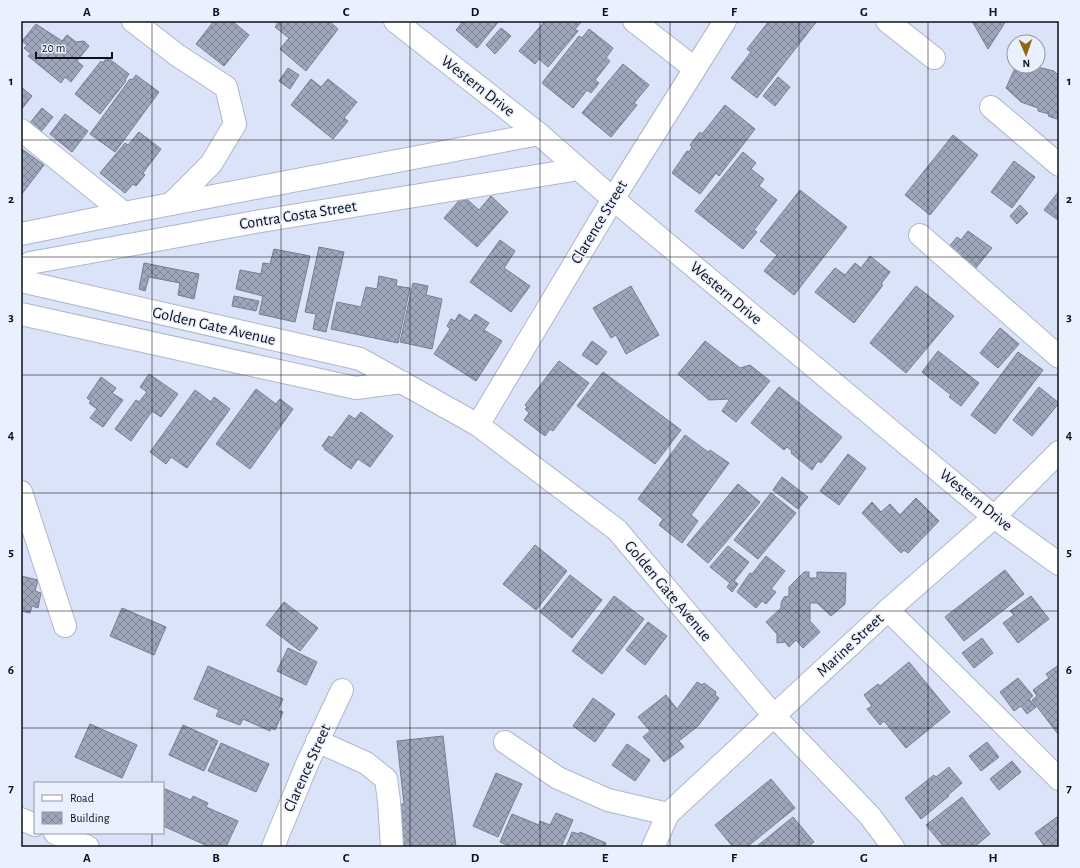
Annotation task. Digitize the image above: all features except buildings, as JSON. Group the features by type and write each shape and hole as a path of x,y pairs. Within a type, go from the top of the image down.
{"street":[{"path":"133,21 177,55 226,87 235,124 211,164 171,204"},
{"name":"Western Drive","path":"395,21 539,134 613,199 994,517 1059,564"},
{"path":"634,21 694,68"},
{"name":"Clarence Street","path":"478,425 613,199 694,68 725,21"},
{"path":"887,21 934,58"},
{"path":"991,107 1059,165"},
{"path":"21,130 124,213"},
{"name":"Contra Costa Street","path":"21,234 539,134"},
{"name":"Contra Costa Street","path":"21,272 30,264 255,222 579,169"},
{"path":"920,234 1059,357"},
{"name":"Golden Gate Avenue","path":"21,281 360,360 478,425 617,530 775,717 870,816 893,847"},
{"name":"Golden Gate Avenue","path":"21,314 356,388 402,382"},
{"name":"Marine Street","path":"653,847 668,814 775,717 888,610 994,517 1059,452"},
{"path":"21,492 65,626"},
{"path":"888,610 1059,779"},
{"name":"Clarence Street","path":"273,847 317,741 342,690"},
{"path":"317,741 366,763 386,779 392,847"},
{"path":"505,742 558,778 608,800 668,814"},
{"path":"21,819 34,825"},
{"path":"57,834 88,847"}]}
